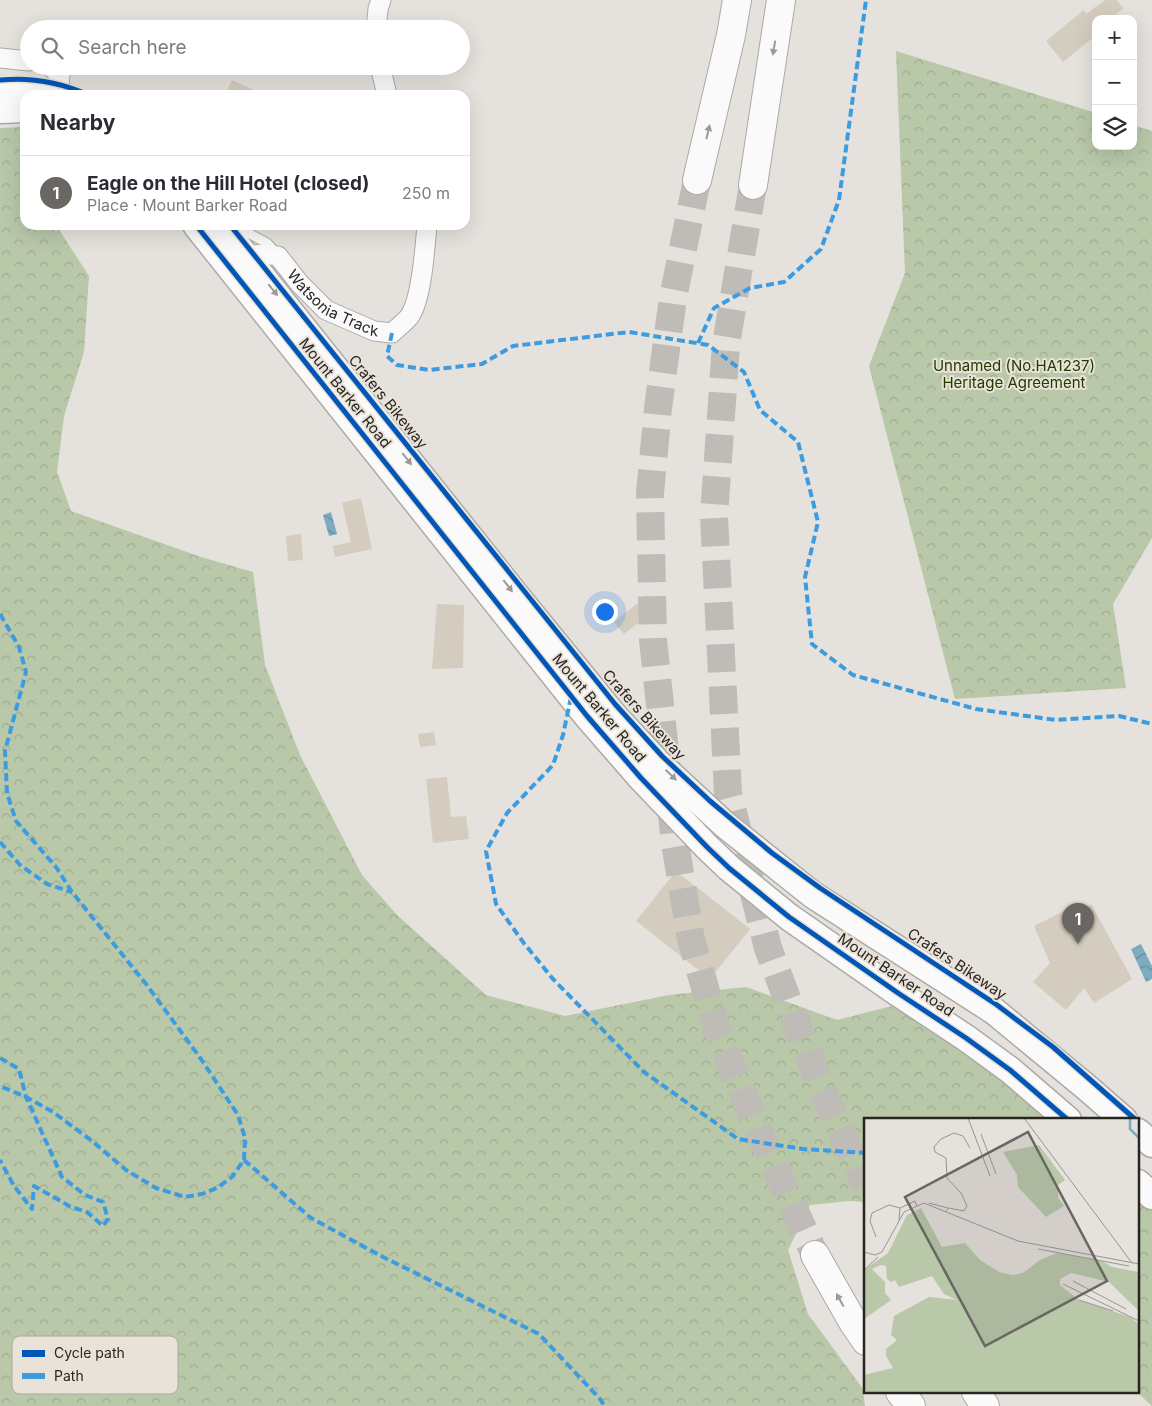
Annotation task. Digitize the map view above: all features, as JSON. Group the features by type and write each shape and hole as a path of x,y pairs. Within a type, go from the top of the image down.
{"highway":[{"path":"697,180 731,35 737,0"},
{"path":"753,185 781,0"},
{"path":"815,1255 864,1338"},
{"path":"901,1394 910,1406"},
{"path":"977,1394 985,1406"}],"main road":[{"path":"0,91 20,90"},
{"path":"0,110 20,109"},
{"name":"Mount Barker Road","path":"202,230 238,262 611,712 658,763 724,824 813,894 994,1011 1086,1086 1122,1118"},
{"name":"Mount Barker Road","path":"223,230 238,262 582,709 641,778 707,848 789,917 966,1038 1010,1070 1064,1117"},
{"path":"687,826 704,807"},
{"path":"1064,1117 1086,1086"},
{"path":"1140,1134 1152,1144"},
{"path":"1140,1185 1152,1196"}],"street":[{"path":"377,20 378,9 382,0"},
{"path":"0,58 20,60"},
{"path":"60,75 60,90"},
{"path":"382,75 386,90"},
{"name":"Watsonia Track","path":"238,262 266,253 278,256 300,284 326,310 374,331 392,334 409,317 414,308 424,264 427,230"}],"lane":[{"path":"246,230 267,243 278,256"}],"green space":[{"name":"Unnamed (No.HA1237) Heritage Agreement","path":"896,51 1092,112 1092,150 1137,150 1137,126 1152,131 1152,538 1113,604 1126,688 955,699 869,366 905,273"},
{"path":"20,127 20,230 59,230 89,276 84,352 64,416 57,472 71,511 201,557 253,572 265,665 300,755 362,875 397,915 486,995 565,1016 669,995 746,987 837,1020 892,1006 966,1038 1066,1118 864,1118 864,1202 850,1201 810,1205 788,1250 808,1314 863,1389 865,1406 0,1406 0,128"},
{"path":"1140,1185 1152,1196 1152,1406 1139,1394"}],"water":[{"path":"331,512 337,534 329,536 323,515"},
{"path":"1141,944 1152,966 1152,979 1146,982 1131,949"}],"building":[{"path":"1105,0 1117,0 1123,9 1115,15 1092,15 1092,38 1063,62 1046,41 1084,10 1086,14"},
{"path":"232,80 253,90 227,90"},
{"path":"361,498 372,549 335,557 333,546 351,542 342,503"},
{"path":"301,534 303,560 288,561 286,536"},
{"path":"648,595 658,608 624,634 614,622"},
{"path":"437,604 464,605 463,668 432,669"},
{"path":"434,732 436,745 420,747 418,734"},
{"path":"447,777 451,817 466,816 469,839 433,843 426,779"},
{"path":"676,871 750,929 710,979 636,921"},
{"path":"1091,904 1132,979 1094,1003 1084,988 1066,1010 1033,982 1050,963 1034,926 1074,906 1079,913"}],"tunnel":[{"path":"697,180 673,298 658,408 650,493 653,640 675,843 691,939 718,1033 760,1134 815,1255"},
{"path":"753,185 726,344 714,516 728,793 768,948 819,1083 864,1182"}],"marked path":[{"path":"698,343 714,308 750,288 784,282 821,249 839,200 866,0"},
{"path":"392,333 387,356 397,365 429,370 482,364 513,346 629,332 708,345 744,372 760,410 798,442 818,522 805,577 812,644 853,675 976,709 1056,720 1119,716 1152,724"},
{"path":"0,614 19,647 26,672 5,751 7,793 16,821 56,867 72,892 146,984 201,1059 238,1115 245,1138 244,1160 232,1177 217,1188 202,1194 185,1197 156,1188 126,1170 92,1141 53,1112 26,1097 0,1086"},
{"path":"571,697 563,735 553,765 507,813 486,851 496,904 553,979 644,1072 738,1139 803,1149 864,1153"},
{"path":"0,842 20,865 47,884 72,892"},
{"path":"0,1058 19,1069 26,1097 62,1177 85,1195 103,1202 108,1219 103,1226 87,1212 71,1207 34,1186 32,1209 14,1186 0,1160"},
{"path":"244,1160 311,1218 383,1257 539,1334 601,1400 604,1406"}],"cycle path":[{"path":"0,80 23,79 46,82 76,90"},
{"path":"200,230 587,716 641,778 707,847 729,868 789,917 966,1038 1010,1070 1066,1118"},
{"name":"Crafers Bikeway","path":"234,230 615,704 662,756 710,801 772,853 820,888 997,1005 1053,1047 1134,1118"}],"place":[{"name":"Eagle on the Hill Hotel (closed)","path":"1078,944"}]}
